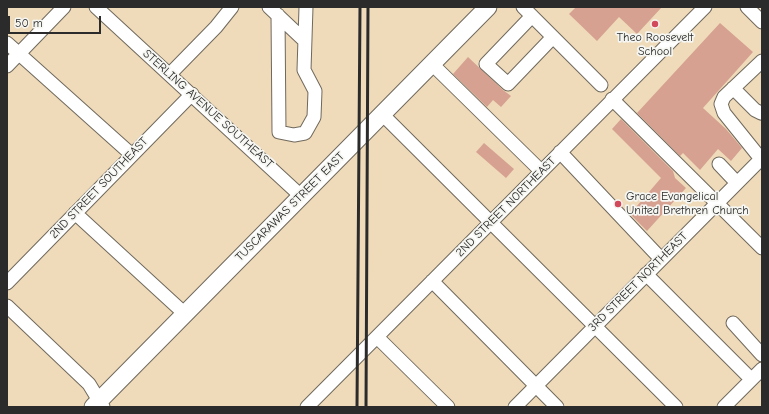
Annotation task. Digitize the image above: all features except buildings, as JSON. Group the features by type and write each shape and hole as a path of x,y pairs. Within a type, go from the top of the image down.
{"main road":[{"name":"TUSCARAWAS STREET EAST","path":"98,405 185,314 488,7"}],"street":[{"path":"7,66 64,7"},
{"name":"STERLING AVENUE SOUTHEAST","path":"96,7 301,196"},
{"path":"170,74 216,27 232,7"},
{"path":"274,11 279,132 294,135 306,133 314,117 316,91 304,70 306,7"},
{"name":"2ND STREET NORTHEAST","path":"307,407 704,7"},
{"path":"747,7 762,22"},
{"path":"274,11 305,41"},
{"path":"553,37 508,84 486,64 527,11 553,37 601,85"},
{"path":"7,43 132,155"},
{"path":"761,158 724,113 721,104 724,97 762,61"},
{"path":"432,64 541,171"},
{"path":"734,88 755,110 761,113 762,112"},
{"name":"2ND STREET SOUTHEAST","path":"7,283 192,94"},
{"path":"612,99 762,248"},
{"path":"382,114 676,407"},
{"path":"560,152 661,259"},
{"name":"3RD STREET NORTHEAST","path":"515,407 761,158"},
{"path":"719,164 737,183"},
{"path":"75,213 185,314"},
{"path":"646,274 751,379"},
{"path":"432,281 557,407"},
{"path":"7,306 89,384 98,405"},
{"path":"733,323 762,355"},
{"path":"377,337 448,407"},
{"path":"724,407 762,369"}],"railway":[{"path":"357,407 360,7"},
{"path":"366,407 368,7"}],"place":[{"name":"Theo Roosevelt School","path":"655,24"},
{"name":"Grace Evangelical United Brethren Church","path":"618,204"}]}
